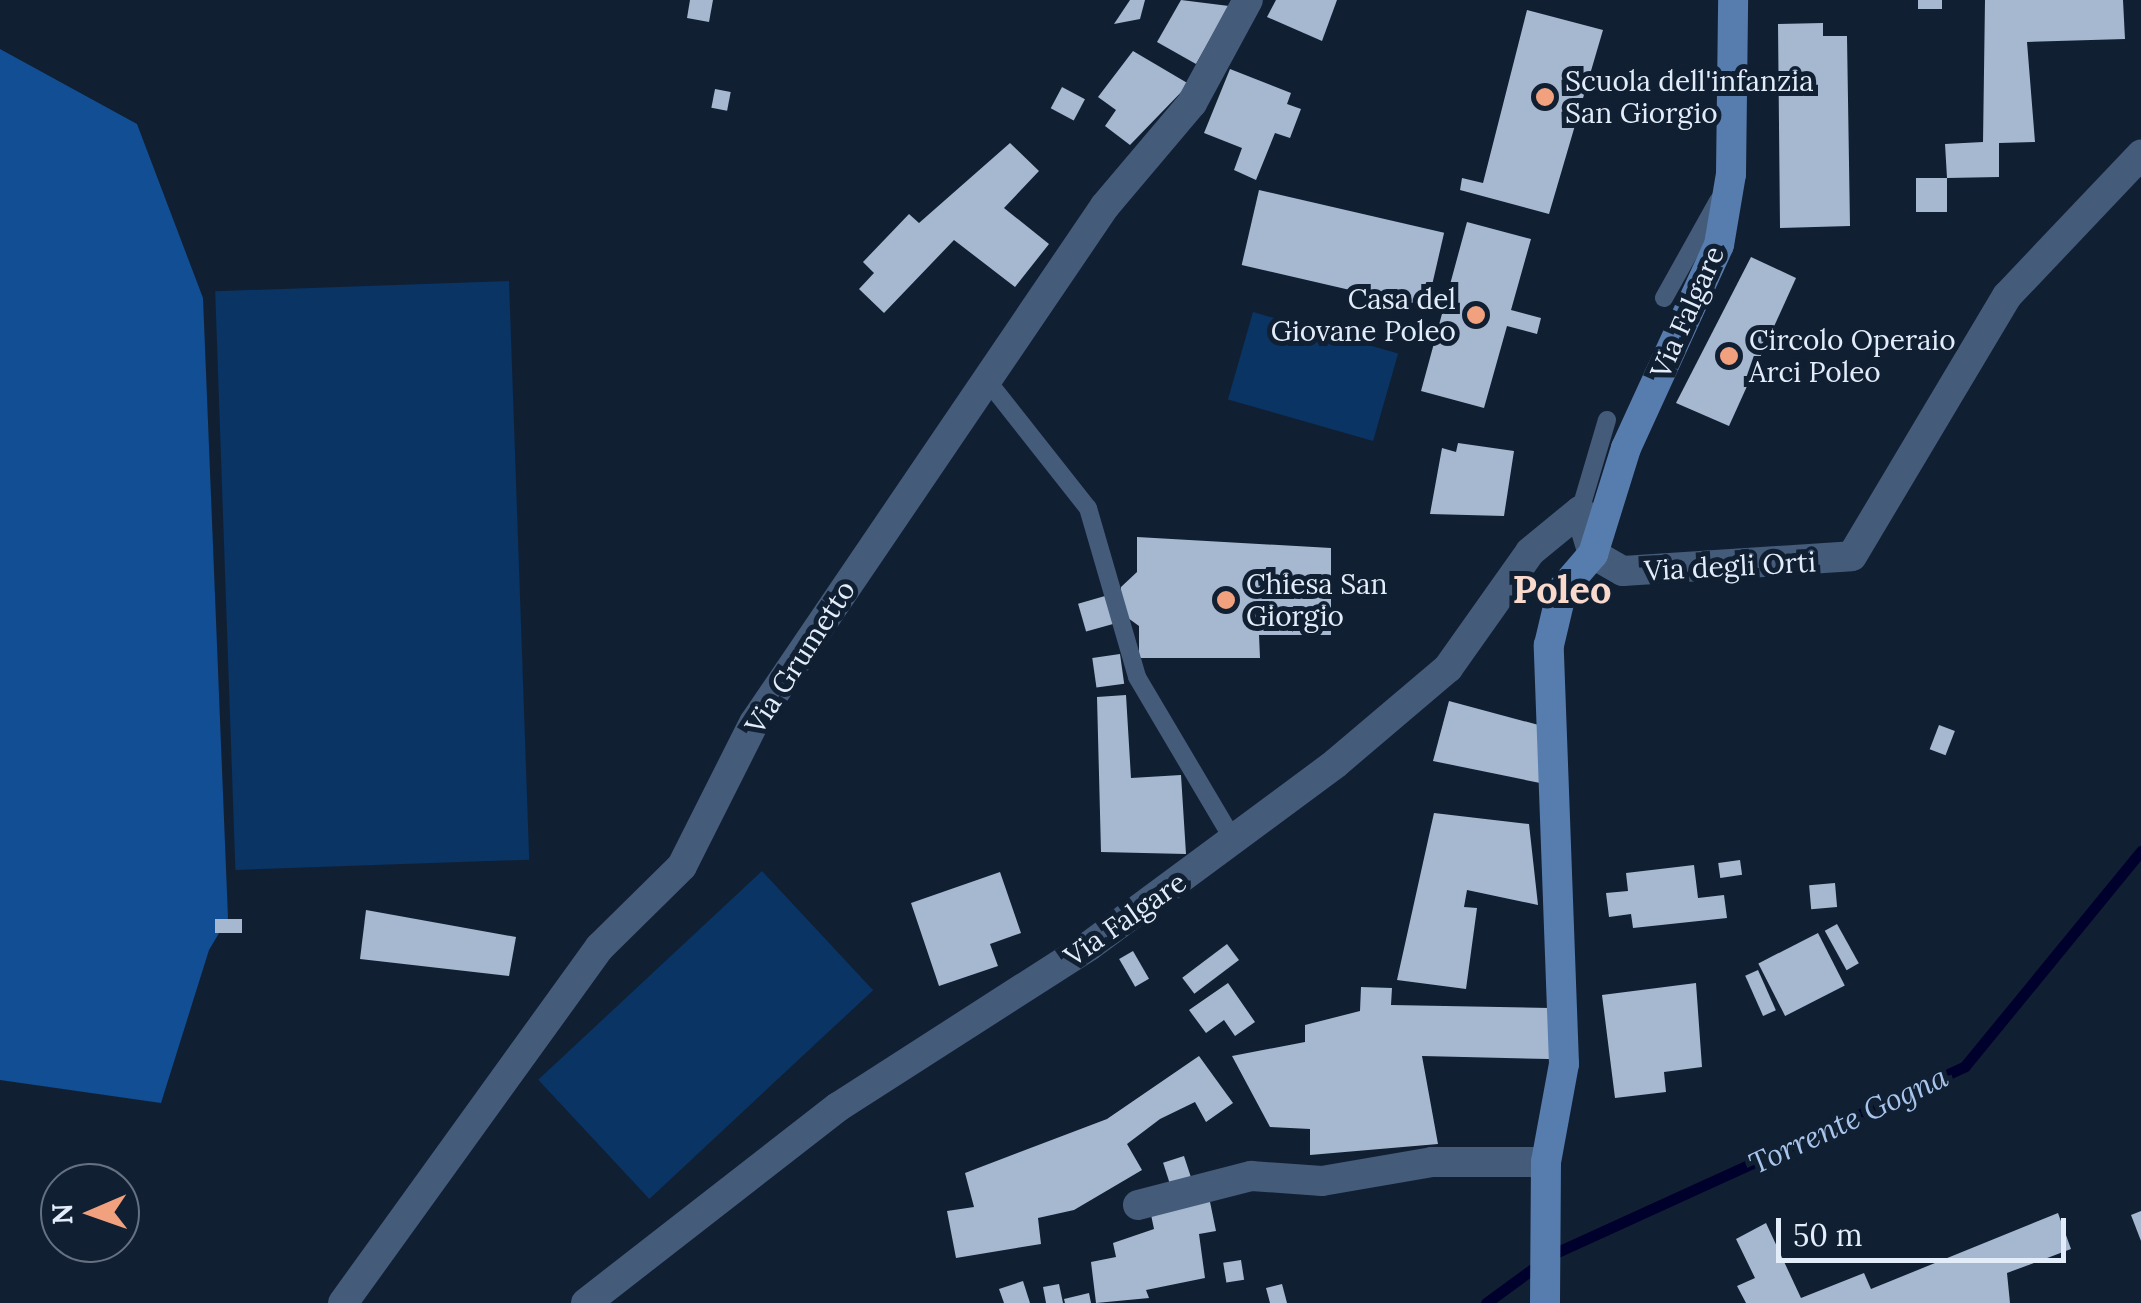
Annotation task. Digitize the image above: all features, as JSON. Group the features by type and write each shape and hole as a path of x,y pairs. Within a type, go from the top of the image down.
{"street":[{"name":"Via Grumetto","path":"342,1303 600,948 682,866 754,723 1105,206 1192,103 1248,0"},
{"name":"Via Falgare","path":"1545,1303 1542,1217 1546,1162 1564,1064 1550,644 1562,590 1593,554 1626,448 1719,244 1731,174 1733,0"},
{"name":"Via degli Orti","path":"1593,554 1623,571 1852,556 2007,296 2141,155"},
{"name":"Via Falgare","path":"586,1303 838,1107 1234,841 1448,668 1530,552 1580,510"},
{"path":"1580,510 1593,554"},
{"path":"1138,1206 1251,1176 1322,1181 1432,1162 1546,1162"}],"lane":[{"path":"1664,298 1731,174"},
{"path":"986,379 1088,508 1137,678 1234,841"},
{"path":"1580,510 1607,420"}],"shaded area":[{"path":"0,49 137,124 203,298 228,918 209,950 161,1103 0,1080"},
{"path":"509,281 529,860 235,870 215,291"},
{"path":"1253,312 1398,354 1373,441 1228,399"},
{"path":"762,871 873,990 649,1199 538,1080"}],"building":[{"path":"690,0 713,0 709,22 687,18"},
{"path":"1130,0 1145,0 1140,19 1114,24"},
{"path":"1181,0 1229,6 1196,64 1157,42"},
{"path":"1276,0 1337,0 1322,41 1267,17"},
{"path":"1918,0 1942,0 1942,9 1918,9"},
{"path":"1985,0 2123,0 2125,39 2027,42 2035,142 1999,143 1999,177 1947,178 1945,144 1983,142"},
{"name":"Scuola dell'infanzia San Giorgio","path":"1527,10 1603,30 1549,214 1460,190 1462,178 1483,183"},
{"path":"1823,23 1823,36 1847,36 1850,226 1780,228 1778,24"},
{"path":"1133,51 1189,84 1130,145 1105,126 1116,110 1098,97"},
{"path":"1230,69 1291,93 1287,104 1301,109 1290,138 1275,133 1256,180 1234,170 1242,148 1204,133"},
{"path":"1062,87 1085,99 1074,120 1051,108"},
{"path":"715,89 731,92 727,111 711,108"},
{"path":"1010,143 1039,171 1004,208 1049,244 1015,287 954,240 884,313 859,289 874,273 863,262 909,214 919,223"},
{"path":"1916,178 1947,178 1947,212 1916,212"},
{"path":"1259,190 1444,233 1427,308 1242,265"},
{"path":"1467,222 1531,239 1511,310 1541,318 1537,334 1507,326 1484,408 1421,391"},
{"name":"Circolo Operaio Arci Poleo","path":"1751,257 1796,278 1729,426 1676,403"},
{"path":"1458,443 1514,451 1504,516 1430,514 1442,448 1456,452"},
{"name":"Chiesa San Giorgio","path":"1137,537 1331,548 1331,635 1259,635 1260,658 1139,658 1139,626 1121,613 1121,587 1137,572"},
{"path":"1105,596 1113,624 1086,632 1078,604"},
{"path":"1120,654 1124,684 1096,688 1092,658"},
{"path":"1126,695 1131,778 1181,775 1186,854 1101,852 1097,697"},
{"path":"1449,701 1546,727 1540,783 1433,761"},
{"path":"1939,725 1955,731 1946,755 1930,749"},
{"path":"1434,813 1529,824 1538,905 1467,890 1464,907 1477,908 1466,989 1397,980"},
{"path":"1740,860 1742,875 1720,878 1718,863"},
{"path":"1694,865 1698,898 1724,895 1727,918 1633,928 1631,914 1609,917 1606,893 1628,891 1626,873"},
{"path":"1000,872 1021,933 990,944 998,966 939,986 911,903"},
{"path":"1835,883 1837,907 1811,909 1809,885"},
{"path":"366,910 516,937 509,976 360,959"},
{"path":"215,919 242,919 242,933 215,933"},
{"path":"1837,924 1859,963 1847,970 1825,931"},
{"path":"1818,933 1845,986 1785,1016 1758,963"},
{"path":"1227,944 1239,960 1194,994 1182,978"},
{"path":"1133,951 1149,979 1135,987 1119,959"},
{"path":"1758,970 1776,1010 1763,1016 1745,976"},
{"path":"1228,983 1255,1022 1235,1036 1224,1020 1206,1033 1189,1010"},
{"path":"1696,983 1702,1067 1664,1072 1666,1092 1615,1098 1602,995"},
{"path":"1361,987 1392,988 1391,1005 1550,1008 1549,1059 1422,1056 1438,1144 1310,1155 1310,1129 1270,1127 1232,1056 1305,1042 1305,1025 1360,1011"},
{"path":"1199,1056 1233,1103 1206,1122 1195,1102 1160,1119 1127,1144 1142,1170 1074,1210 1038,1218 1041,1244 956,1258 947,1211 974,1207 965,1173 1107,1119"},
{"path":"1184,1156 1193,1184 1172,1190 1163,1163"},
{"path":"1209,1197 1216,1231 1199,1234 1205,1278 1146,1290 1149,1298 1096,1303 1091,1262 1116,1257 1113,1243 1154,1229 1150,1210"},
{"path":"2141,1211 2141,1241 2131,1215"},
{"path":"2058,1213 2071,1249 2007,1273 2010,1303 1746,1303 1737,1286 1755,1278 1736,1239 1766,1223 1801,1298 1864,1273 1871,1289"},
{"path":"1241,1260 1244,1280 1226,1283 1223,1263"},
{"path":"1023,1281 1030,1303 1004,1303 999,1289"},
{"path":"1059,1284 1063,1303 1046,1303 1043,1287"},
{"path":"1282,1284 1287,1303 1270,1303 1266,1288"},
{"path":"1089,1293 1091,1303 1065,1303 1064,1299"}],"waterway":[{"name":"Torrente Gogna","path":"1486,1303 1553,1254 1965,1066 2141,851"}],"place":[{"name":"Scuola dell'infanzia San Giorgio","path":"1545,97"},
{"name":"Casa del Giovane Poleo","path":"1476,315"},
{"name":"Circolo Operaio Arci Poleo","path":"1729,356"},
{"name":"Chiesa San Giorgio","path":"1226,600"}],"district":[{"name":"Poleo","path":"1562,590"}]}
